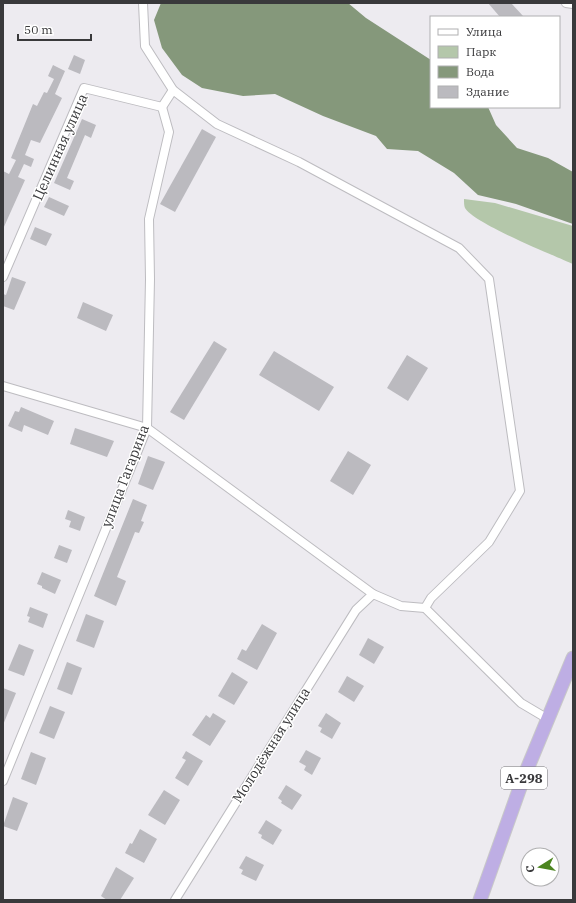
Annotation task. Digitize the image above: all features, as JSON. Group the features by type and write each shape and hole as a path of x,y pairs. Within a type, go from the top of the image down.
{"highway":[{"name":"А-298","path":"480,900 524,779 573,658"}],"street":[{"path":"143,3 145,46 173,90 217,124 299,162 459,248 489,279 520,490 489,542 431,598 426,608"},
{"path":"566,3 573,4"},
{"name":"Целинная улица","path":"3,277 84,88 162,107"},
{"path":"162,107 173,90"},
{"name":"улица Гагарина","path":"3,781 147,428 150,279 149,219 169,132 162,107"},
{"path":"3,386 147,428 373,594 401,606 426,608 521,703 548,719"},
{"name":"Молодёжная улица","path":"175,900 356,610 373,594"}],"green space":[{"path":"464,199 495,203 573,226 573,264 515,239 483,222 465,208"}],"water":[{"path":"161,3 348,3 366,18 430,59 430,108 488,108 496,125 517,148 548,158 573,172 573,224 516,204 478,195 454,173 418,151 387,149 376,136 323,116 275,94 243,96 202,88 182,75 162,48 154,20"}],"building":[{"path":"488,3 511,3 523,16 499,16"},
{"path":"74,55 85,60 80,74 68,69"},
{"path":"53,65 65,71 55,94 62,98 40,143 31,140 25,155 34,159 31,167 24,164 18,177 25,180 3,229 3,171 9,174 16,160 11,158 33,104 37,106 44,92 47,93 54,79 48,76"},
{"path":"82,119 96,125 91,138 85,135 67,178 74,181 70,190 54,183"},
{"path":"202,129 216,137 175,212 160,204"},
{"path":"49,197 69,206 64,216 44,207"},
{"path":"35,227 52,234 46,246 30,239"},
{"path":"12,277 26,282 14,310 3,306 3,294 6,295"},
{"path":"83,302 113,315 106,331 77,318"},
{"path":"214,341 227,349 184,420 170,412"},
{"path":"274,351 334,387 319,411 259,375"},
{"path":"407,355 428,368 408,401 387,388"},
{"path":"21,407 54,421 48,435 24,425 22,432 8,426 15,411 19,412"},
{"path":"75,428 114,441 107,457 70,444"},
{"path":"348,451 371,465 353,495 330,481"},
{"path":"148,456 165,462 153,490 138,484"},
{"path":"133,499 147,505 141,521 144,522 139,533 135,532 117,577 126,581 116,606 94,596"},
{"path":"68,510 85,517 80,531 69,527 71,521 65,519"},
{"path":"59,545 72,550 67,563 54,558"},
{"path":"42,572 61,580 55,594 37,584"},
{"path":"30,607 48,614 43,628 28,622 30,617 27,616"},
{"path":"86,614 104,621 94,648 76,641"},
{"path":"262,624 277,633 257,670 237,659 242,649 246,651"},
{"path":"368,638 384,647 374,664 359,655"},
{"path":"19,644 34,650 24,676 8,670"},
{"path":"67,662 82,668 72,695 57,689"},
{"path":"232,672 248,682 234,705 218,696"},
{"path":"347,676 364,686 354,702 338,692"},
{"path":"3,688 16,693 3,725"},
{"path":"50,706 65,712 54,739 39,733"},
{"path":"213,713 226,721 210,746 192,735 206,715 210,718"},
{"path":"326,713 341,723 332,739 320,732 322,728 318,726"},
{"path":"306,750 321,758 312,775 304,770 306,766 299,762"},
{"path":"186,751 203,761 188,786 175,778 186,760 182,758"},
{"path":"31,752 46,758 36,785 21,779"},
{"path":"286,785 302,795 292,810 281,803 282,801 278,798"},
{"path":"164,790 180,800 165,825 148,815"},
{"path":"13,797 28,803 17,831 3,826"},
{"path":"266,820 282,830 273,845 261,838 262,835 258,833"},
{"path":"140,829 157,839 144,863 125,853"},
{"path":"246,856 264,865 256,881 241,874 243,870 239,868"},
{"path":"116,867 134,878 120,900 107,900 101,896"}]}
